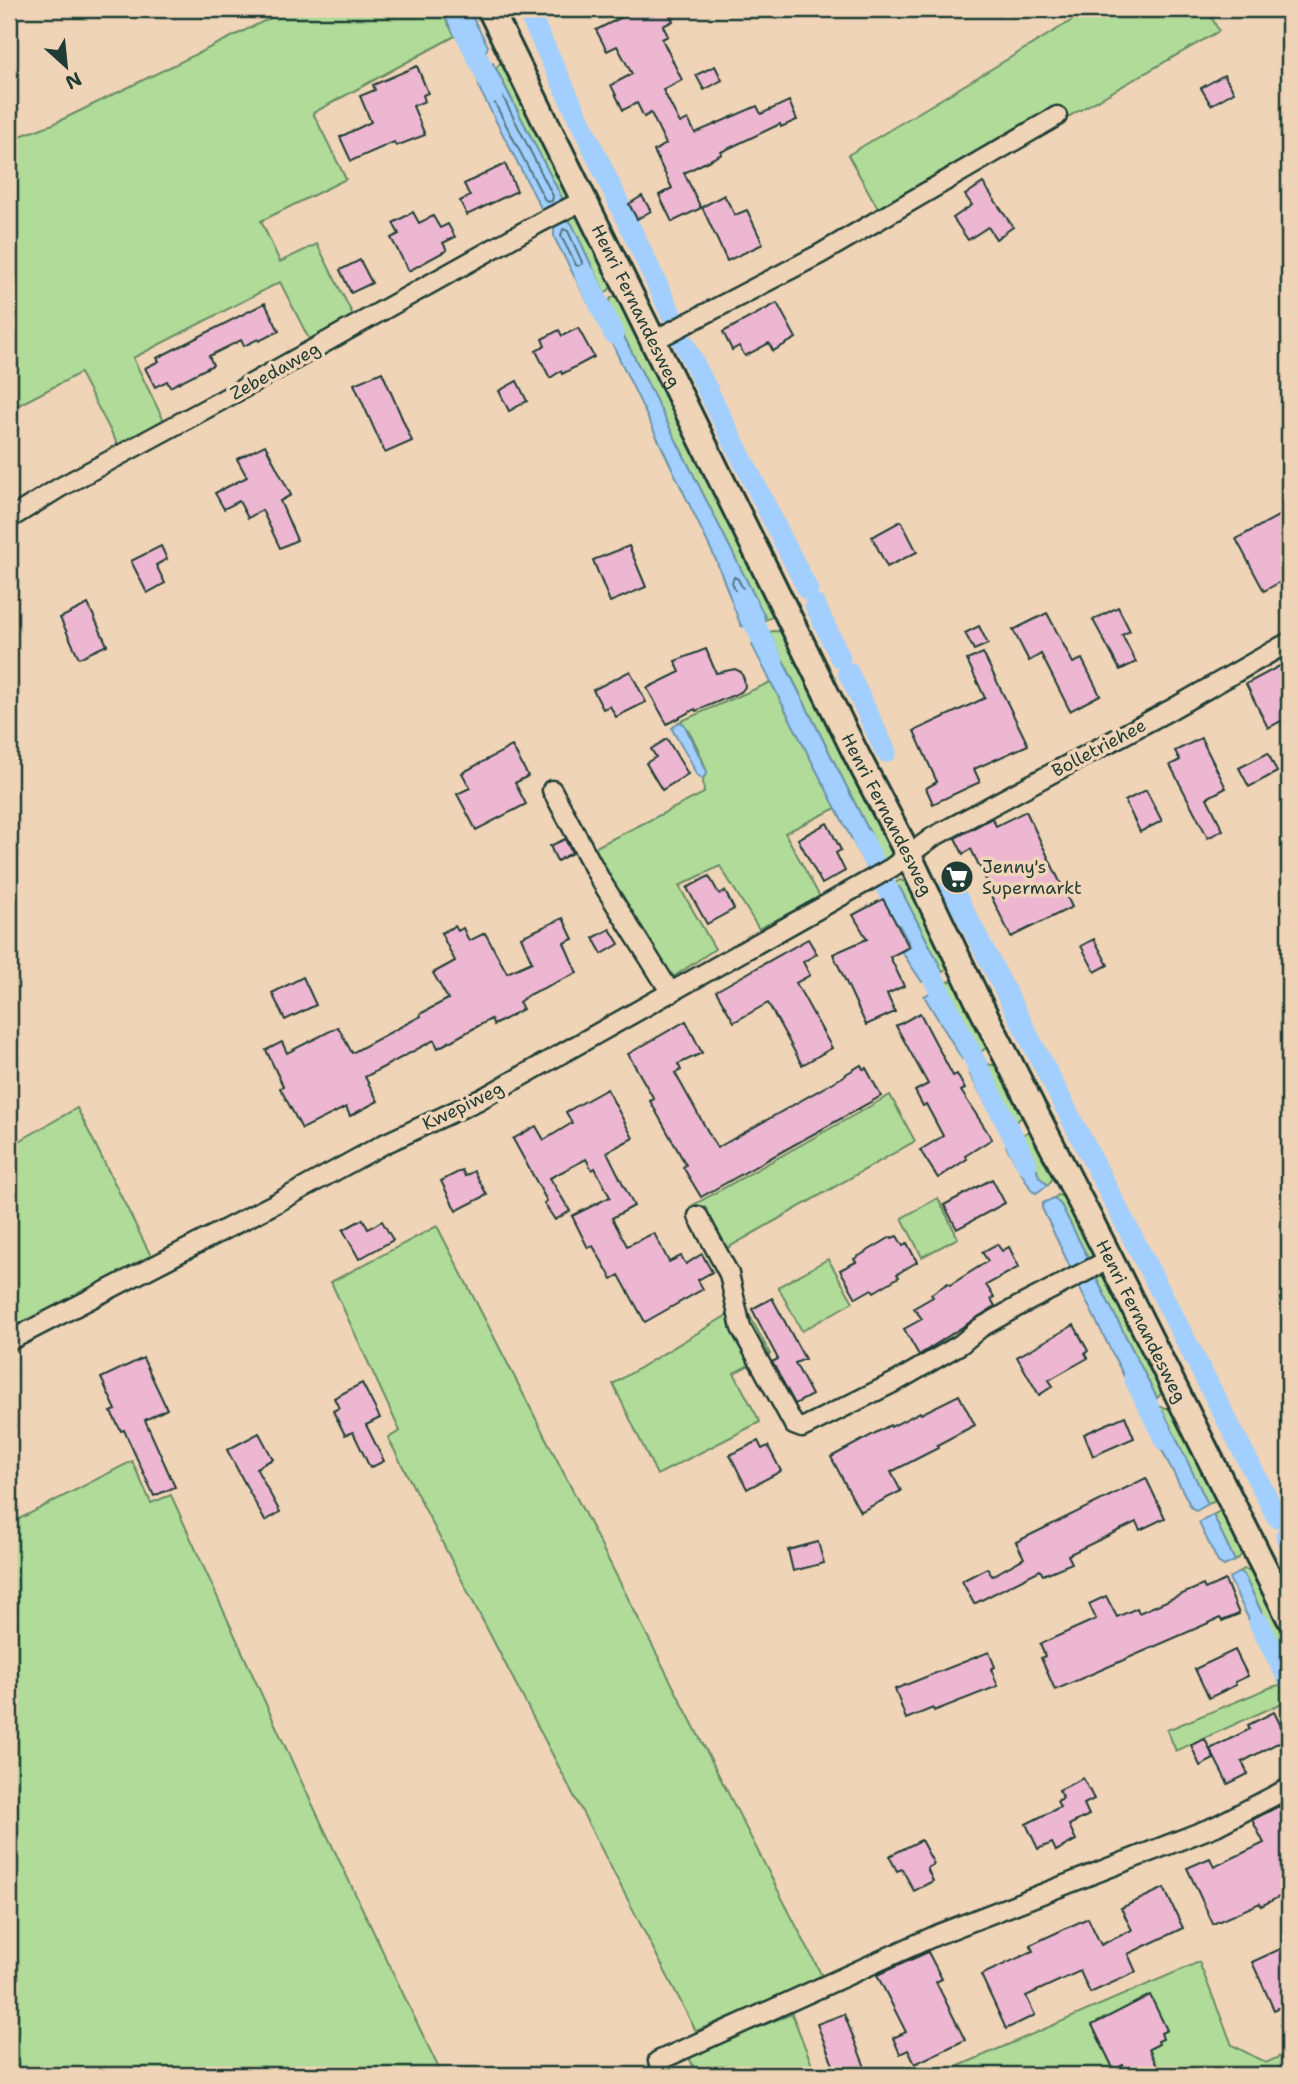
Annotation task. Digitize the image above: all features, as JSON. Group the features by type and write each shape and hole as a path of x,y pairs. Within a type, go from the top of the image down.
{"street":[{"name":"Henri Fernandesweg","path":"490,9 856,754 900,861 978,1001 1289,1617"},
{"path":"653,341 820,254 1057,116"},
{"name":"Zebedaweg","path":"9,519 59,488 584,200"},
{"name":"Bolletriehee","path":"900,861 933,837 1171,710 1289,642"},
{"path":"552,790 601,881 671,993"},
{"name":"Kwepiweg","path":"9,1341 384,1144 481,1099 900,861"},
{"path":"698,1216 729,1274 741,1328 794,1425 802,1428 899,1380 961,1344 980,1328 1110,1259"},
{"path":"657,2061 939,1934 1216,1826 1289,1788"}],"green space":[{"path":"289,9 440,9 455,36 313,113 346,179 261,221 280,262 317,244 354,317 310,341 280,282 133,358 165,423 119,447 80,373 9,410 9,140 53,124"},
{"path":"1091,9 1207,9 1219,31 885,221 848,155"},
{"path":"502,61 570,197 564,202 496,68"},
{"path":"576,215 583,218 612,279 609,289 600,296 603,290 572,224 567,219"},
{"path":"611,298 623,298 775,611 774,616 763,621 765,617 608,305"},
{"path":"788,632 889,843 889,859 882,862 874,841 770,634 767,633"},
{"path":"771,682 836,808 785,833 820,897 759,929 720,866 679,886 715,949 670,979 590,850 704,793 703,779 707,772 692,737 679,722"},
{"path":"900,880 908,883 950,968 941,972 900,888 893,884"},
{"path":"947,982 959,982 988,1038 987,1047 978,1054 945,986"},
{"path":"987,1064 1003,1067 1024,1111 1023,1116 1016,1122 1012,1121"},
{"path":"890,1095 915,1141 715,1255 690,1207"},
{"path":"77,1108 151,1256 9,1333 9,1147"},
{"path":"1029,1131 1039,1137 1054,1168 1053,1178 1048,1185 1039,1177 1031,1151 1021,1136"},
{"path":"1058,1195 1067,1198 1093,1250 1094,1256 1089,1260 1061,1205 1054,1198"},
{"path":"938,1198 958,1238 922,1257 902,1218"},
{"path":"437,1226 823,1978 696,2031 388,1438 400,1431 331,1282"},
{"path":"828,1259 853,1302 802,1331 778,1287"},
{"path":"1103,1272 1163,1388 1157,1398 1095,1276"},
{"path":"744,1305 770,1354 734,1373 760,1422 657,1475 613,1384"},
{"path":"1161,1407 1177,1410 1216,1495 1216,1501 1208,1504 1163,1412 1155,1411"},
{"path":"132,1461 151,1503 171,1495 295,1768 442,2075 9,2075 9,1524"},
{"path":"1222,1510 1243,1550 1235,1561 1213,1515"},
{"path":"1244,1569 1256,1572 1289,1636 1287,1641 1281,1644 1274,1638 1245,1577 1238,1573"},
{"path":"1289,1682 1289,1702 1176,1751 1167,1730"},
{"path":"1199,1962 1232,2045 1266,2063 1289,2052 1289,2075 938,2075"},
{"path":"792,2014 816,2075 697,2075 688,2055"}],"water":[{"path":"440,9 468,9 488,46 486,51 469,57"},
{"path":"493,63 564,202 543,212 480,90 477,76 479,69"},
{"path":"567,219 572,224 603,290 592,300 587,301 554,237 554,226"},
{"path":"608,305 765,617 758,623 741,626 716,560 596,310"},
{"path":"767,633 874,841 882,862 869,869 752,645 754,639"},
{"path":"679,722 684,724 707,772 703,779 696,774 674,733 672,728"},
{"path":"896,886 900,888 940,966 941,972 922,982 902,952 911,947 882,893"},
{"path":"945,986 979,1051 966,1060 962,1059 924,996"},
{"path":"987,1064 1012,1121 1016,1122 1016,1125 1002,1132 969,1073"},
{"path":"1021,1136 1031,1151 1039,1177 1048,1185 1036,1193 1032,1191 1006,1146"},
{"path":"1054,1198 1061,1205 1089,1260 1075,1269 1070,1267 1042,1208 1043,1203"},
{"path":"1095,1276 1157,1398 1142,1406 1138,1404 1078,1285"},
{"path":"1163,1411 1208,1504 1196,1511 1191,1507 1147,1421 1149,1417"},
{"path":"1213,1515 1235,1561 1224,1566 1218,1562 1199,1523"},
{"path":"1238,1573 1245,1577 1273,1637 1281,1644 1265,1653 1229,1578"}],"building":[{"path":"638,9 666,9 673,21 663,26 668,36 662,39 682,80 663,90 680,123 688,119 695,133 757,106 761,114 789,101 797,120 781,127 780,124 684,173 701,208 672,222 659,195 672,188 654,151 666,144 651,113 644,117 637,103 623,110 611,85 632,74 617,46 607,51 596,30"},
{"path":"417,66 428,93 423,95 425,101 413,106 425,135 396,146 394,142 351,161 340,137 371,122 360,96 375,90 373,85"},
{"path":"715,66 722,80 704,90 696,75"},
{"path":"1224,75 1234,92 1211,105 1201,88"},
{"path":"505,164 517,191 467,215 460,201 470,196 464,184"},
{"path":"983,183 1013,227 996,239 988,227 968,240 953,218 972,205 965,195"},
{"path":"724,195 735,215 747,210 763,244 727,261 702,207"},
{"path":"642,196 651,211 637,219 629,204"},
{"path":"413,212 419,223 433,216 440,228 448,224 455,237 443,243 447,250 409,271 391,238 399,234 393,223"},
{"path":"360,260 372,283 351,293 340,270"},
{"path":"265,303 279,331 244,346 241,340 209,356 213,365 170,387 167,381 155,387 145,368 159,361 157,358"},
{"path":"777,303 796,338 773,351 769,343 745,356 739,346 732,350 723,332"},
{"path":"578,328 594,357 550,378 536,351 545,346 542,339 559,330 562,336"},
{"path":"382,372 412,441 385,453 354,384"},
{"path":"517,381 527,401 509,411 499,391"},
{"path":"265,445 291,495 280,501 297,540 280,548 262,510 248,518 239,501 224,509 215,493 247,477 237,459"},
{"path":"1289,510 1289,577 1264,591 1236,539"},
{"path":"901,521 917,552 887,567 872,537"},
{"path":"161,546 167,559 156,565 165,583 147,593 131,561"},
{"path":"629,546 646,587 610,602 593,560"},
{"path":"88,604 107,645 79,658 60,618"},
{"path":"1118,607 1130,631 1122,635 1136,662 1120,670 1093,620"},
{"path":"1047,613 1073,663 1082,659 1100,695 1070,711 1041,654 1029,661 1013,630"},
{"path":"979,626 988,644 974,650 965,633"},
{"path":"706,649 716,673 735,669 741,672 745,687 741,692 696,711 695,709 667,724 647,688 680,672 675,661"},
{"path":"983,653 1028,745 974,769 980,782 933,804 926,788 937,782 914,731 985,698 967,660"},
{"path":"1289,661 1289,717 1268,728 1246,684"},
{"path":"630,671 646,702 616,717 610,706 603,709 593,690"},
{"path":"1201,738 1226,788 1207,798 1223,830 1208,838 1170,765 1180,760 1175,751"},
{"path":"667,739 688,774 662,790 646,763 656,757 651,749"},
{"path":"512,746 528,776 515,783 526,804 476,830 457,794 470,788 462,773"},
{"path":"1268,753 1277,772 1249,787 1239,768"},
{"path":"1146,790 1162,821 1140,832 1125,801"},
{"path":"1026,811 1072,907 1011,937 971,849 963,854 955,838 992,818 996,826"},
{"path":"827,823 841,850 836,853 845,871 822,884 798,839"},
{"path":"565,839 572,853 557,861 550,846"},
{"path":"709,876 719,894 725,891 734,909 707,924 687,888"},
{"path":"883,899 909,947 890,957 904,986 887,994 895,1012 866,1025 833,954 867,939 853,915"},
{"path":"563,918 573,939 564,943 577,973 528,995 519,1002 523,1009 494,1025 491,1019 438,1048 434,1040 365,1077 378,1101 350,1116 346,1107 302,1129 280,1088 283,1086 266,1050 282,1042 287,1053 338,1027 352,1053 448,999 433,973 455,961 441,933 455,926 458,931 463,928 469,941 485,933 507,973 532,962 521,937"},
{"path":"610,929 619,944 602,954 593,938"},
{"path":"808,939 817,954 803,962 810,975 796,983 832,1048 802,1065 768,1003 734,1022 716,991"},
{"path":"1094,939 1108,965 1095,972 1081,946"},
{"path":"303,977 316,1005 285,1020 272,993"},
{"path":"920,1013 953,1076 957,1074 965,1089 961,1091 992,1139 938,1178 920,1150 943,1136 926,1104 923,1106 915,1091 928,1084 896,1026"},
{"path":"686,1021 702,1053 678,1064 681,1070 675,1073 717,1148 861,1065 863,1069 866,1068 881,1096 701,1197 650,1101 654,1099 628,1054"},
{"path":"607,1089 633,1138 607,1152 634,1206 612,1218 627,1246 654,1233 669,1262 681,1256 686,1264 702,1254 712,1272 698,1280 703,1289 645,1322 619,1275 612,1279 593,1246 588,1248 572,1216 610,1197 595,1168 592,1170 586,1159 550,1178 570,1211 555,1220 513,1139 536,1126 544,1140 572,1123 566,1112"},
{"path":"462,1170 465,1176 474,1171 487,1195 456,1211 441,1181"},
{"path":"992,1179 1005,1203 957,1229 944,1205"},
{"path":"363,1219 368,1229 382,1221 393,1240 359,1259 343,1230"},
{"path":"897,1236 903,1246 907,1243 917,1262 874,1292 872,1289 856,1298 840,1270 856,1262 854,1259"},
{"path":"997,1244 1002,1251 1009,1247 1019,1267 986,1285 994,1297 991,1299 995,1306 919,1355 904,1329 922,1319 914,1308 933,1297 931,1294 948,1283 950,1285 988,1261 982,1252"},
{"path":"772,1298 805,1359 795,1363 812,1395 795,1404 772,1362 778,1359 752,1309"},
{"path":"1074,1325 1088,1351 1085,1353 1088,1358 1049,1380 1053,1386 1039,1395 1017,1357"},
{"path":"143,1358 167,1409 145,1420 175,1487 154,1496 124,1430 121,1431 111,1412 116,1410 101,1378"},
{"path":"362,1383 380,1418 366,1425 384,1461 370,1468 353,1432 345,1435 333,1411 339,1408 334,1398"},
{"path":"959,1395 975,1425 891,1472 901,1491 860,1512 831,1457 890,1425 891,1427 920,1412 921,1414"},
{"path":"1125,1416 1134,1438 1093,1456 1084,1434"},
{"path":"259,1433 273,1459 256,1468 280,1512 265,1521 227,1450"},
{"path":"758,1441 762,1449 768,1446 781,1471 747,1489 730,1455"},
{"path":"1146,1478 1165,1518 1140,1530 1136,1522 1068,1555 1072,1563 1043,1575 1040,1570 974,1604 962,1581 987,1568 992,1576 1024,1558 1016,1542"},
{"path":"818,1542 824,1563 793,1571 788,1550"},
{"path":"1225,1580 1239,1614 1222,1621 1220,1618 1055,1690 1041,1658 1045,1656 1040,1644 1096,1619 1089,1604 1106,1596 1117,1617 1137,1608 1139,1613 1203,1585 1205,1589"},
{"path":"1235,1650 1248,1676 1209,1698 1195,1669"},
{"path":"989,1652 995,1667 991,1669 998,1686 906,1719 895,1689"},
{"path":"1274,1712 1287,1738 1242,1762 1248,1774 1228,1784 1210,1749 1250,1729 1248,1725"},
{"path":"1205,1739 1214,1759 1200,1766 1191,1745"},
{"path":"1083,1778 1094,1799 1084,1804 1089,1815 1069,1825 1076,1840 1056,1851 1052,1843 1038,1849 1026,1824 1060,1807 1057,1801 1063,1798 1059,1790"},
{"path":"1279,1806 1289,1825 1289,1892 1213,1924 1187,1868 1210,1858 1214,1867 1264,1843 1252,1820"},
{"path":"921,1840 934,1864 927,1868 933,1881 914,1891 902,1869 897,1871 889,1856"},
{"path":"1164,1888 1183,1928 1128,1954 1136,1972 1090,1993 1080,1971 1026,1996 1035,2015 1006,2029 981,1975 1033,1951 1030,1945 1088,1918 1101,1945 1132,1930 1121,1908"},
{"path":"1289,1945 1289,2003 1274,2010 1252,1962"},
{"path":"928,1952 942,1979 936,1982 965,2040 915,2064 908,2050 900,2054 893,2038 906,2032 877,1975"},
{"path":"1150,1995 1167,2030 1161,2033 1163,2039 1158,2041 1159,2044 1149,2049 1158,2068 1144,2075 1128,2075 1123,2065 1114,2070 1092,2025"},
{"path":"844,2014 868,2075 837,2075 817,2024"}],"waterway":[{"path":"454,9 494,92"},
{"path":"527,9 674,320"},
{"path":"585,275 614,334"},
{"path":"683,341 808,590"},
{"path":"742,599 773,661"},
{"path":"815,605 840,657"},
{"path":"848,672 886,752"},
{"path":"863,840 900,914"},
{"path":"951,886 1277,1517"},
{"path":"920,952 1027,1164"},
{"path":"1134,1378 1165,1440"},
{"path":"1286,1536 1289,1541"},
{"path":"1259,1623 1289,1681"}],"place":[{"name":"Jenny's Supermarkt","path":"957,877"}]}
